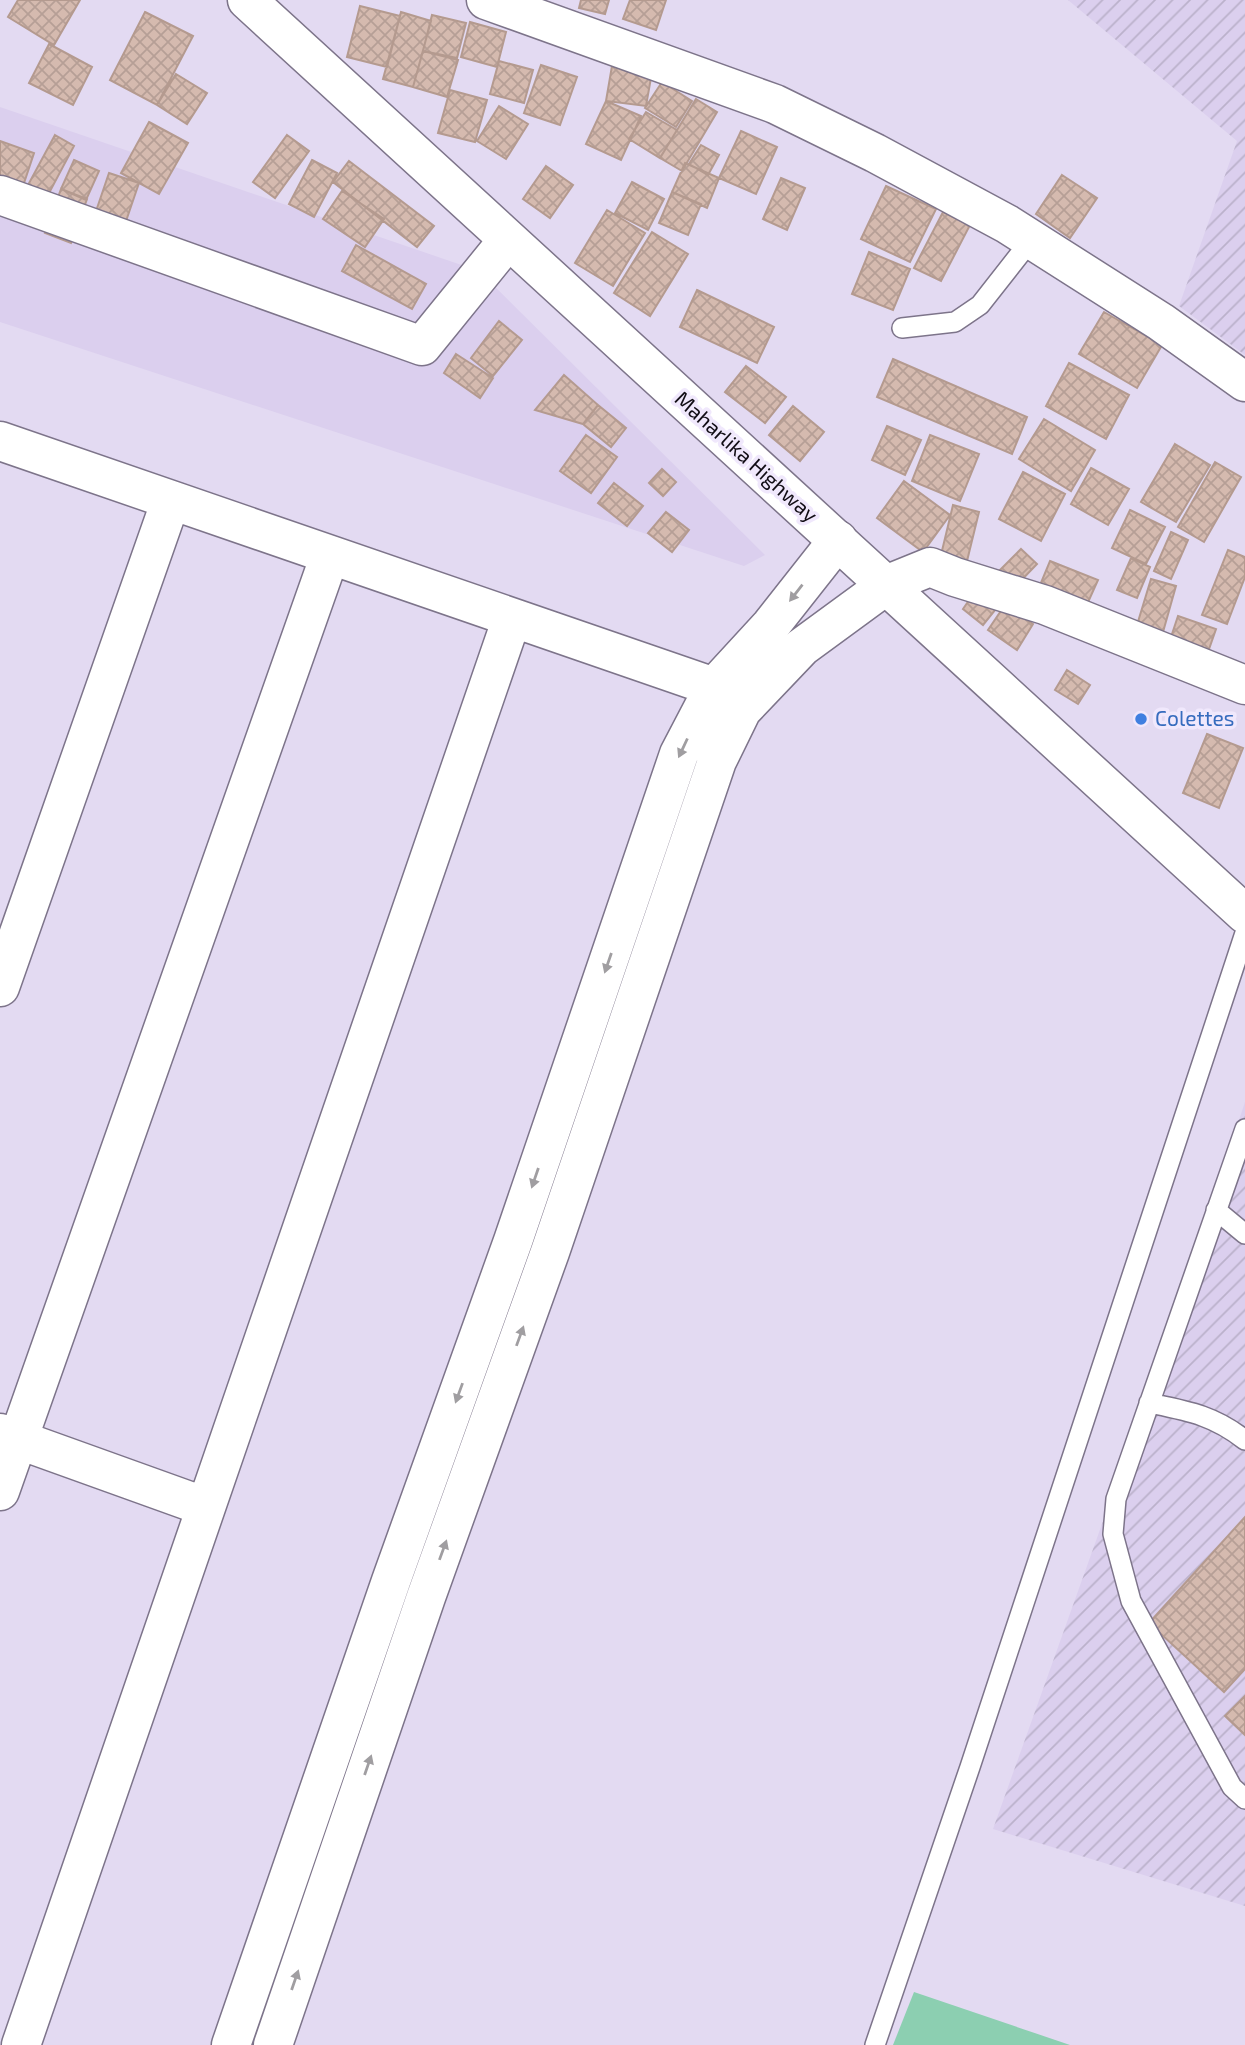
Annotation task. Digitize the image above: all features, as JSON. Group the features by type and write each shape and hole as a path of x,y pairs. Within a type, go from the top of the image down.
{"main road":[{"name":"Maharlika Highway","path":"247,0 888,584 1245,914"},
{"path":"486,0 775,104 875,153 1007,224 1161,322 1245,382"},
{"path":"0,195 422,346 508,240"},
{"path":"2,449 171,500 512,618 728,699"},
{"path":"0,987 171,500"},
{"path":"231,2045 391,1581 513,1241 679,754 728,699 771,625 838,540"},
{"path":"0,1491 9,1436 330,555"},
{"path":"273,2045 426,1597 550,1252 717,761 728,699 888,584 930,567 1045,605 1245,685"},
{"path":"21,2045 512,618"},
{"path":"9,1436 206,1507"}],"lane":[{"path":"902,328 955,322 980,305 1031,240"},
{"path":"875,2045 975,1754 1245,933"},
{"path":"1245,1129 1241,1158 1216,1210 1116,1499 1113,1534 1132,1601 1232,1787 1245,1799"},
{"path":"1216,1210 1245,1234"},
{"path":"1149,1404 1200,1414 1227,1426 1245,1440"}],"shaded area":[{"path":"1068,0 1245,0 1245,355 1179,306 1237,141"},
{"path":"0,107 479,271 765,555 744,566 0,322"},
{"path":"1245,1102 1245,1906 993,1829 1137,1426"}],"green space":[{"path":"914,1992 1070,2045 893,2045"}],"building":[{"path":"18,0 80,0 54,45 8,17"},
{"path":"581,0 609,0 605,14 579,8"},
{"path":"630,0 666,0 656,30 623,19"},
{"path":"360,6 400,16 387,67 347,57"},
{"path":"145,12 193,36 157,105 110,80"},
{"path":"401,12 431,21 413,87 383,79"},
{"path":"432,15 466,23 457,58 423,51"},
{"path":"470,22 506,32 497,67 461,57"},
{"path":"49,44 92,67 73,105 29,83"},
{"path":"423,51 458,60 447,97 413,87"},
{"path":"499,61 533,70 524,103 490,94"},
{"path":"541,65 577,77 560,125 524,113"},
{"path":"612,66 652,72 646,106 606,101"},
{"path":"176,74 207,93 187,124 157,105"},
{"path":"662,82 692,101 676,127 645,108"},
{"path":"450,90 487,100 475,142 438,133"},
{"path":"696,99 717,112 682,171 660,158"},
{"path":"606,101 641,116 621,160 586,144"},
{"path":"499,106 528,124 506,159 477,141"},
{"path":"646,112 677,130 660,158 629,139"},
{"path":"149,122 188,143 159,194 121,173"},
{"path":"741,131 777,147 756,194 719,178"},
{"path":"55,135 74,146 48,195 28,185"},
{"path":"287,135 309,151 275,198 253,182"},
{"path":"0,141 34,153 15,210 0,205"},
{"path":"701,145 719,155 708,175 689,164"},
{"path":"74,160 99,171 86,200 61,189"},
{"path":"312,160 337,173 314,217 289,204"},
{"path":"349,161 434,226 417,247 333,182"},
{"path":"685,163 719,178 707,208 672,192"},
{"path":"546,166 573,185 550,218 523,199"},
{"path":"109,173 139,183 124,227 94,217"},
{"path":"1062,175 1097,198 1070,238 1036,214"},
{"path":"781,178 805,188 787,230 763,219"},
{"path":"632,182 664,199 648,230 615,213"},
{"path":"886,186 936,209 910,262 861,239"},
{"path":"61,189 87,199 71,243 45,233"},
{"path":"342,191 384,219 365,247 323,219"},
{"path":"672,192 701,204 688,235 659,223"},
{"path":"607,210 645,233 613,286 575,263"},
{"path":"943,212 970,225 941,281 914,268"},
{"path":"652,232 688,254 650,316 614,293"},
{"path":"356,245 426,284 412,309 342,271"},
{"path":"869,252 910,269 893,310 852,294"},
{"path":"697,290 774,327 757,363 680,327"},
{"path":"1104,312 1162,345 1137,388 1079,354"},
{"path":"499,321 522,340 493,376 471,358"},
{"path":"456,354 493,378 480,398 444,373"},
{"path":"893,359 1027,417 1012,454 877,397"},
{"path":"1069,363 1129,395 1106,439 1046,406"},
{"path":"746,366 786,397 765,423 725,392"},
{"path":"564,375 598,405 583,424 535,410"},
{"path":"598,405 626,428 611,447 583,424"},
{"path":"793,406 824,432 800,461 769,435"},
{"path":"1044,419 1095,450 1071,491 1019,459"},
{"path":"887,426 921,440 905,475 872,460"},
{"path":"586,435 617,457 591,493 560,471"},
{"path":"930,435 979,454 960,501 912,481"},
{"path":"1175,444 1210,465 1176,522 1141,502"},
{"path":"1215,462 1241,477 1204,542 1178,527"},
{"path":"1091,468 1129,489 1108,525 1071,504"},
{"path":"662,469 676,482 663,496 649,483"},
{"path":"1023,472 1065,494 1041,541 999,519"},
{"path":"904,481 950,515 923,552 877,518"},
{"path":"614,483 643,506 627,526 598,503"},
{"path":"953,505 979,512 967,561 941,555"},
{"path":"1130,510 1165,527 1146,564 1112,548"},
{"path":"666,512 689,530 672,552 648,533"},
{"path":"1171,532 1188,540 1171,579 1154,571"},
{"path":"1021,549 1037,564 1010,592 994,576"},
{"path":"1228,550 1245,557 1245,577 1227,624 1202,615"},
{"path":"1131,558 1150,567 1137,598 1117,590"},
{"path":"1050,561 1098,580 1085,609 1038,590"},
{"path":"1151,579 1176,586 1163,632 1137,625"},
{"path":"974,593 1000,604 983,625 963,609"},
{"path":"1005,605 1033,624 1017,650 988,630"},
{"path":"1178,616 1216,629 1208,652 1170,640"},
{"path":"1067,670 1090,685 1078,704 1055,690"},
{"path":"1207,734 1243,748 1219,808 1183,793"},
{"path":"1245,1517 1245,1669 1224,1692 1149,1623"},
{"path":"1245,1696 1245,1735 1225,1716"}],"place":[{"name":"Colettes","path":"1141,719"}]}
